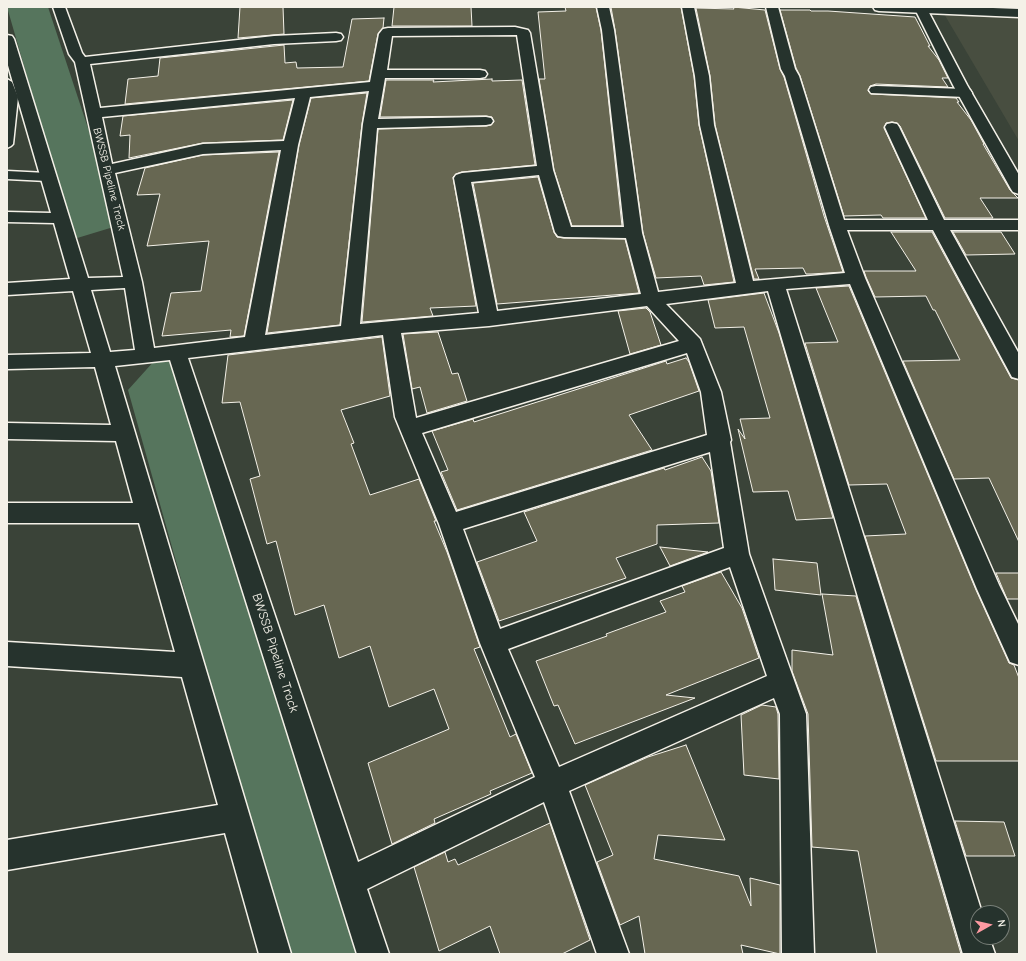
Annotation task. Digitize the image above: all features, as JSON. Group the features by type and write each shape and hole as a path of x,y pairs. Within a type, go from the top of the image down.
{"street":[{"name":"BWSSB Pipeline Track","path":"60,7 76,54 82,60 106,170 133,282 146,356"},
{"path":"603,7 608,30 633,233 651,299 693,344 712,392 737,554 793,714 798,954"},
{"path":"688,7 702,76 707,125 746,288"},
{"path":"772,7 787,66 792,76 837,225 856,278 989,589 1019,653"},
{"path":"880,7 1019,13"},
{"path":"920,8 965,93 1019,189"},
{"path":"350,332 370,124 386,34 388,32 520,31 523,33 545,170 564,232 633,233"},
{"path":"82,60 274,40 336,37"},
{"path":"7,39 47,177 103,360 146,514 275,954"},
{"path":"93,113 304,93 378,80 480,74"},
{"path":"876,90 965,93"},
{"path":"254,343 290,145 304,93"},
{"path":"370,124 486,121"},
{"path":"892,127 939,226 1019,372"},
{"path":"106,170 203,149 290,145"},
{"path":"489,319 462,178 545,170"},
{"path":"7,217 60,218"},
{"path":"837,225 1019,225"},
{"path":"7,362 103,360 146,356 391,327 489,319 775,284 856,278"},
{"path":"7,289 133,282"},
{"path":"775,284 979,954"},
{"path":"391,327 405,417 450,524 493,642 552,784 613,954"},
{"path":"410,428 693,344"},
{"name":"BWSSB Pipeline Track","path":"177,352 373,954"},
{"path":"7,431 123,433"},
{"path":"450,524 720,440"},
{"path":"7,513 146,514"},
{"path":"493,642 737,554"},
{"path":"7,654 191,665"},
{"path":"349,882 552,784 782,682"},
{"path":"7,855 235,817"}],"lane":[{"path":"7,82 12,97 7,144"},
{"path":"7,175 47,177"}],"shaded area":[{"path":"940,7 1019,7 1019,141"}],"green space":[{"path":"7,7 48,7 120,225 74,239"},
{"path":"172,357 362,954 286,954 128,390 155,360"}],"building":[{"path":"240,7 283,7 284,34 238,38"},
{"path":"394,7 471,7 472,26 392,26"},
{"path":"565,7 596,7 601,30 622,226 572,226 554,170 539,79 545,79 538,12 566,11"},
{"path":"611,7 681,7 694,76 699,125 734,282 704,285 701,276 656,278 643,233"},
{"path":"733,7 765,10 780,69 784,77 824,216 843,272 806,274 803,268 755,269 759,279 754,279 715,125 710,76 696,8 734,9"},
{"path":"780,10 810,10 915,17 930,46 928,46 939,60 948,78 942,78 948,87 876,84 870,86 868,91 871,94 956,98 959,102 957,102 971,120 1010,190 1018,198 980,198 993,218 945,218 900,126 897,123 892,122 886,123 884,128 926,218 883,218 881,215 844,216 800,76 796,68"},
{"path":"384,18 383,28 378,34 369,81 125,104 128,79 158,76 160,58 284,45 285,63 296,62 297,68 343,67 352,19"},
{"path":"492,79 492,81 522,80 535,165 462,172 453,177 476,306 430,308 433,316 362,322 378,129 486,126 491,125 494,122 492,117 486,116 380,117 386,80 434,80 433,82"},
{"path":"367,93 362,124 340,325 267,333 299,145 311,98"},
{"path":"293,100 283,140 203,143 129,158 130,135 120,136 123,116"},
{"path":"279,152 244,336 230,337 231,330 162,336 171,293 201,291 209,241 147,246 160,194 137,195 145,168 203,155"},
{"path":"538,177 554,232 557,237 625,239 639,293 497,304 473,183"},
{"path":"891,232 932,232 1011,378 1019,380 1019,542 989,478 954,479 903,361 960,360 935,310 933,310 926,296 875,297 866,277 864,271 916,271"},
{"path":"953,232 1001,232 1015,254 966,255"},
{"path":"849,286 976,590 1009,663 1014,665 1019,678 1019,761 936,761 865,536 906,534 887,484 849,485 805,343 838,342 816,288"},
{"path":"764,293 779,333 833,518 796,520 788,491 753,492 738,429 745,439 740,419 770,418 744,327 715,328 708,300"},
{"path":"646,308 650,312 661,345 630,354 618,311"},
{"path":"438,332 452,374 458,373 467,401 427,413 420,387 412,389 403,334"},
{"path":"382,337 390,396 341,410 354,443 351,444 370,495 419,479 436,521 434,521 447,552 480,647 474,649 510,737 516,734 532,773 490,791 491,794 434,819 435,823 392,844 368,763 449,729 434,689 389,707 370,646 339,658 324,605 295,615 276,541 267,544 250,479 260,476 240,402 222,403 228,355"},
{"path":"686,358 689,362 699,391 629,415 652,450 457,510 441,472 448,470 432,431 473,419 474,422 666,361 667,364"},
{"path":"702,457 711,471 719,523 657,525 657,544 616,558 626,578 499,621 477,562 537,541 524,512 664,468 665,470"},
{"path":"660,547 708,552 670,566"},
{"path":"773,559 817,563 821,595 775,590"},
{"path":"721,572 742,608 759,658 666,695 695,698 575,744 558,705 554,706 536,661 607,636 606,634 666,612 660,601 685,592 682,586"},
{"path":"996,573 1019,573 1019,599 1007,599"},
{"path":"822,594 856,596 961,954 877,954 858,851 812,847 808,714 792,671 792,650 833,655"},
{"path":"762,705 776,707 778,714 779,779 744,775 741,715"},
{"path":"686,745 725,840 658,835 654,859 739,876 751,906 750,878 780,885 780,954 741,945 743,954 645,954 639,916 620,925 597,862 613,855 585,785 648,757"},
{"path":"955,821 1004,822 1015,856 966,856"},
{"path":"550,823 590,940 562,954 500,954 490,926 439,951 414,867 445,852 448,862 455,859 458,865"}]}
